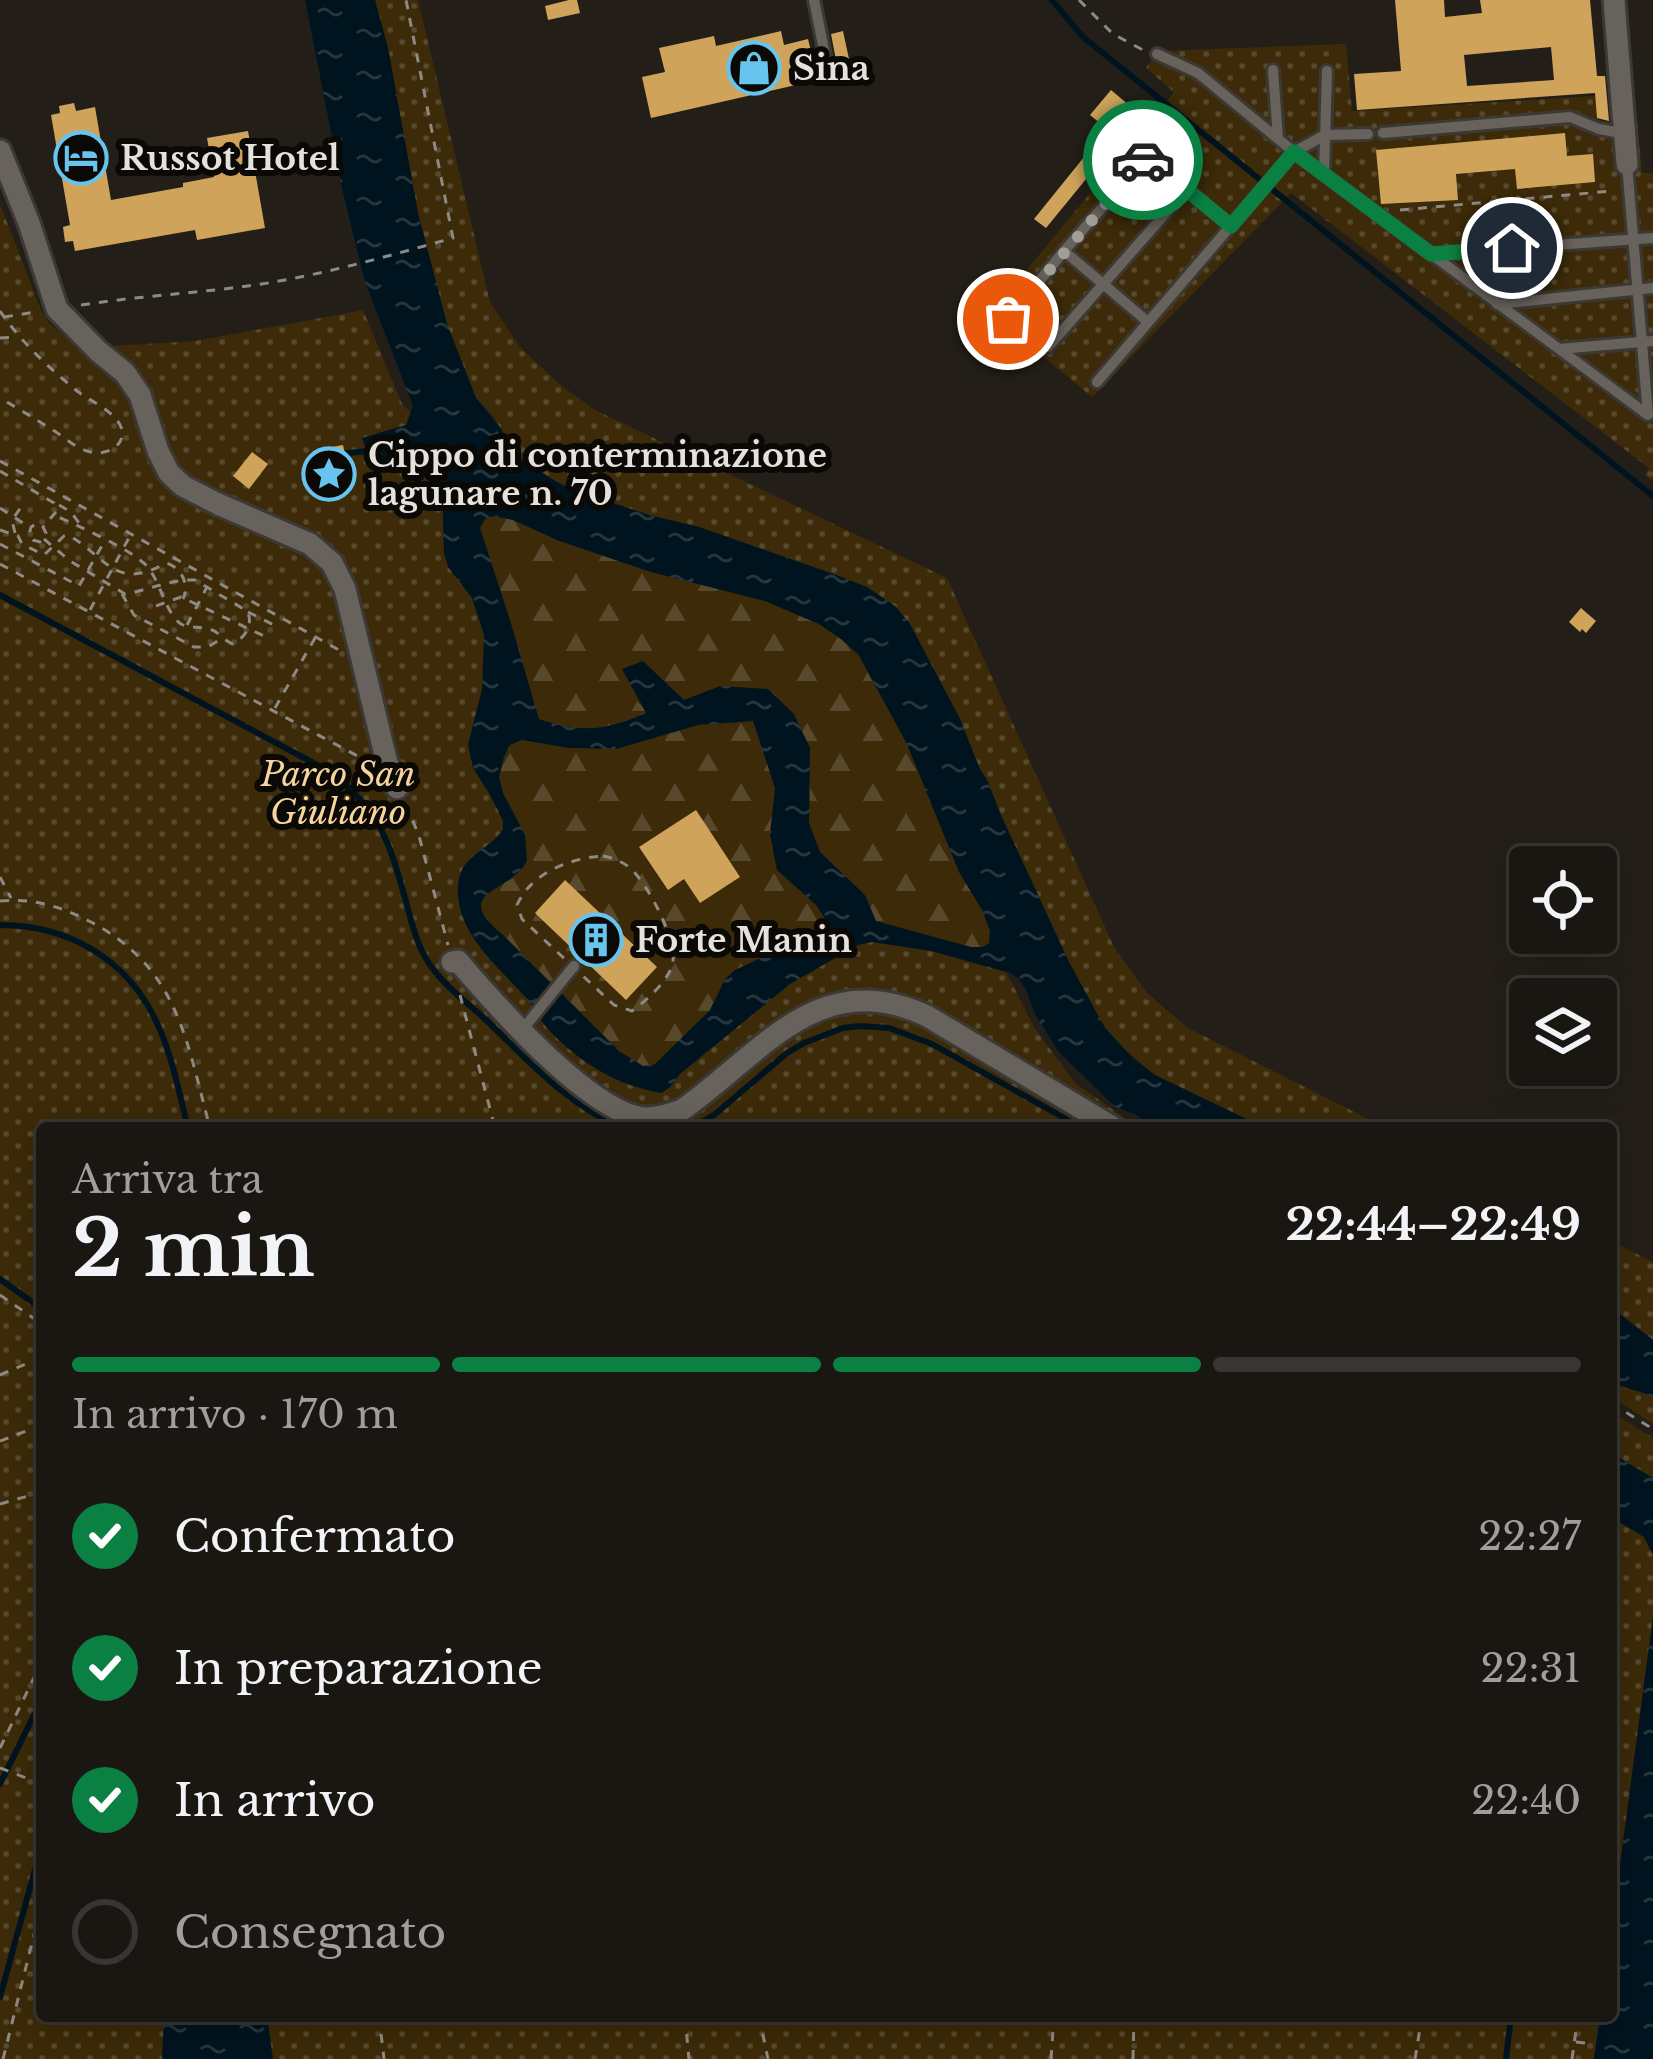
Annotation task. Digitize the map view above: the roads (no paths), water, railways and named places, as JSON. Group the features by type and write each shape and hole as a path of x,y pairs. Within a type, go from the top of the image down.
{"street":[{"path":"1614,0 1628,164"},
{"path":"0,151 57,309 125,373 140,395 169,473 218,504 310,544 332,563 345,589 397,788"},
{"path":"452,962 458,961 482,990 528,1023 585,1088 645,1118 682,1110 761,1045 807,1015 844,1002 877,1000 927,1016 1104,1122"}],"lane":[{"path":"814,0 828,70"},
{"path":"1157,54 1198,73 1294,152 1648,416 1647,342 1637,288 1628,164"},
{"path":"1273,70 1278,139"},
{"path":"1324,174 1327,70"},
{"path":"1383,133 1570,117 1625,134"},
{"path":"1097,382 1294,152 1325,135 1367,134"},
{"path":"1008,319 1147,157 1231,226"},
{"path":"1048,347 1186,190"},
{"path":"1431,254 1653,238"},
{"path":"1064,250 1148,322"},
{"path":"1498,304 1653,288"},
{"path":"1559,349 1647,342"},
{"path":"528,1023 574,967"}],"water":[{"path":"305,0 375,0 418,213 447,324 476,398 502,430 514,455 565,487 836,575 867,587 896,607 910,624 960,719 1069,962 1105,1028 1155,1075 1253,1122 1146,1122 1114,1106 1058,1051 1018,978 931,951 872,942 858,945 790,984 662,1093 607,1075 555,1037 481,948 463,918 460,874 503,829 473,768 468,745 482,689 484,635 472,598 448,567 442,487 434,463 400,463 373,470 362,438 406,425 413,406 365,282","holes":["494,516 651,572 765,601 841,639 859,655 907,744 959,872 982,910 989,943 971,947 876,921 865,895 820,852 809,823 810,748 794,714 768,689 720,686 684,700 643,661 622,669 646,713 593,728 539,719 480,528","753,721 775,788 770,834 777,870 816,905 831,928 816,944 775,951 735,970 725,979 710,1010 655,1064 643,1066 619,1051 481,909 488,894 527,861 525,835 499,777 510,745 522,740 616,749 698,725"]},
{"path":"1617,1312 1653,1340 1653,1396 1617,1385"},
{"path":"1617,1457 1653,1478 1653,1555 1644,1537 1617,1521"},
{"path":"1653,1618 1653,2059 1594,2059 1599,2022 1617,2022 1617,1887"},
{"path":"164,2022 268,2022 273,2059 162,2059"}],"waterway":[{"path":"1052,0 1083,37 1653,496"},
{"path":"340,454 375,450"},
{"path":"0,595 308,760 348,787 383,834 417,939 434,971 549,1080 610,1122"},
{"path":"0,925 72,939 112,963 129,980 162,1034 187,1122"},
{"path":"702,1122 787,1053 843,1028 860,1026 889,1028 932,1044 1071,1122"},
{"path":"0,1279 36,1305"},
{"path":"0,1784 36,1711"},
{"path":"0,1997 36,1866"},
{"path":"1506,2059 1510,2022"}],"place":[{"name":"Sina","path":"754,68"},
{"name":"Russot Hotel","path":"81,158"},
{"name":"Cippo di conterminazione lagunare n. 70","path":"329,474"},
{"name":"Forte Manin","path":"596,940"}],"park label":[{"name":"Parco San Giuliano","path":"338,793"}]}
